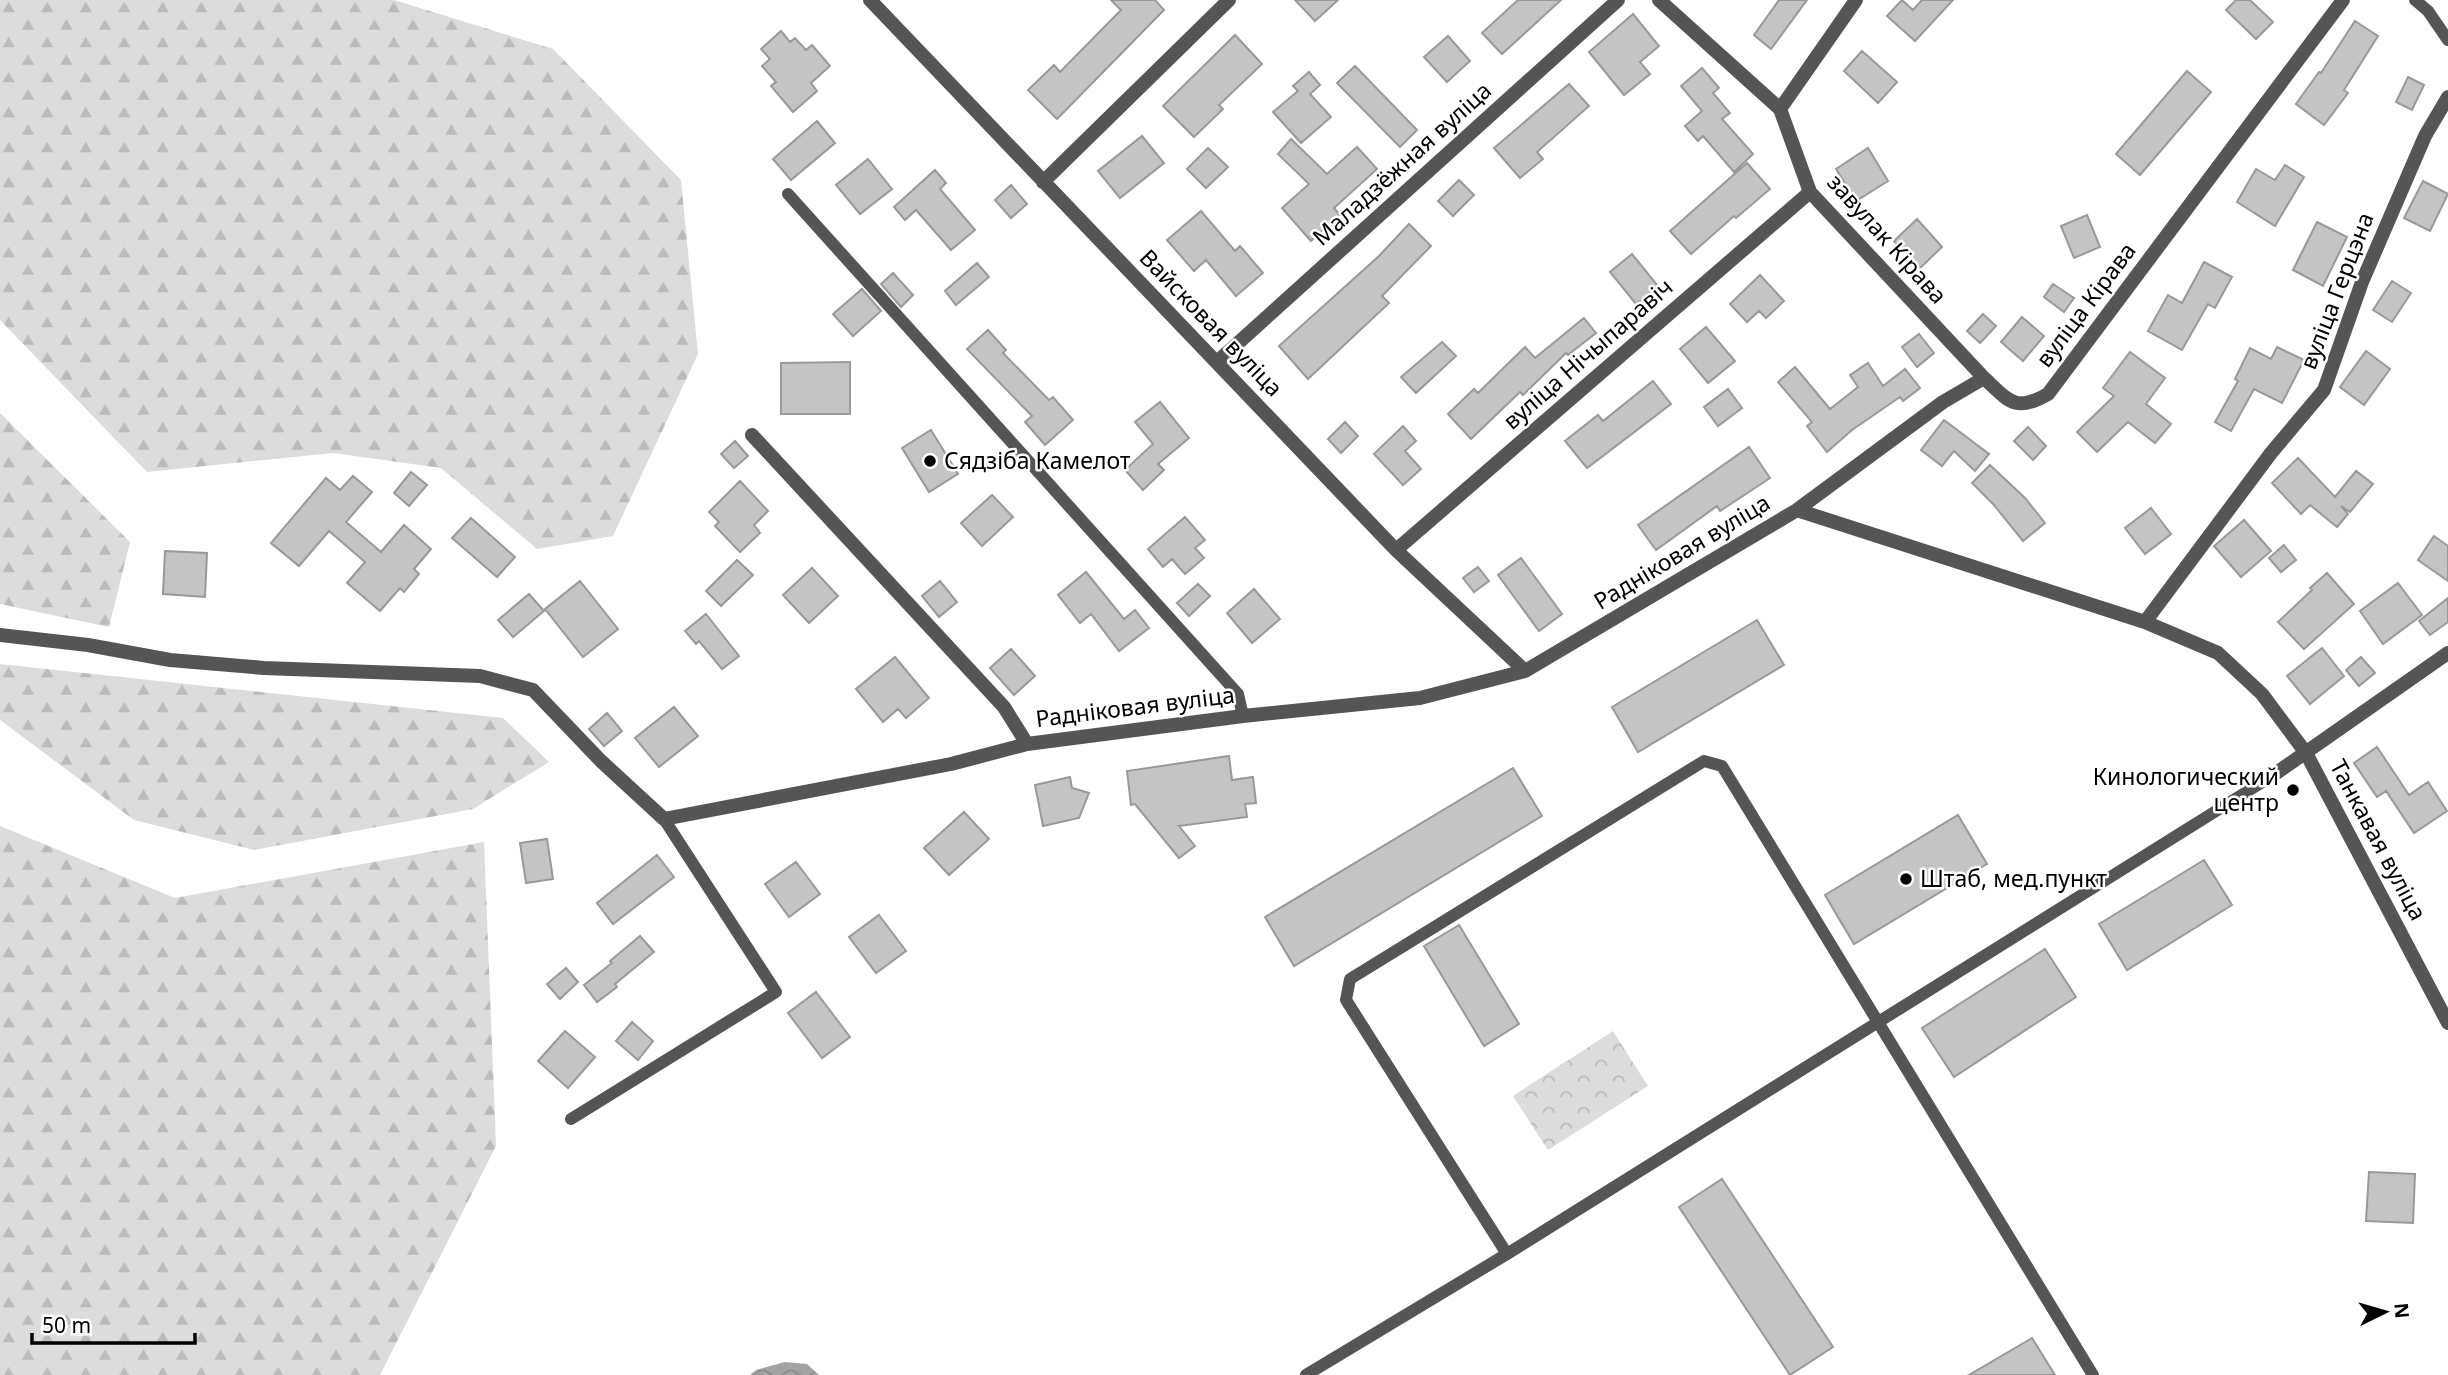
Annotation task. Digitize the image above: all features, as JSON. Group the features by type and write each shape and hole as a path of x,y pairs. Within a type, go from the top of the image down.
{"street":[{"name":"Вайсковая вуліца","path":"870,0 1396,550 1525,671"},
{"path":"1043,182 1229,0"},
{"name":"Маладзёжная вуліца","path":"1217,362 1618,0"},
{"name":"завулак Кірава","path":"1659,0 1780,109 1811,192 1984,379"},
{"path":"1780,109 1856,0"},
{"name":"вуліца Кірава","path":"1984,379 2010,401 2030,404 2048,394 2343,0"},
{"name":"вуліца Герцэна","path":"2145,622 2271,453 2324,390 2362,282 2425,136 2448,97"},
{"name":"вуліца Нічыпаравіч","path":"1396,550 1811,192"},
{"path":"1797,510 1943,402 1984,379"},
{"name":"Радніковая вуліца","path":"752,435 1004,706 1027,744"},
{"name":"Радніковая вуліца","path":"664,819 951,764 1027,744 1243,716 1420,698 1525,671 1797,510 2145,622 2218,653 2262,694 2306,754"},
{"path":"0,635 88,645 183,662 264,668 480,676 533,690 601,761 664,819"},
{"path":"2272,776 2448,653"},
{"name":"Танкавая вуліца","path":"2306,754 2448,1023"}],"lane":[{"path":"2415,0 2428,11 2448,40"},
{"path":"788,194 1238,694 1243,716"},
{"path":"1507,1254 1346,1000 1350,979 1704,761 1721,766 1880,1022 2093,1375"},
{"path":"1306,1375 1507,1254 2272,776"},
{"path":"571,1119 776,992 664,819"}],"green space":[{"path":"0,0 394,0 553,49 681,180 698,354 613,536 537,549 441,468 333,453 147,472 0,320"},
{"path":"0,413 130,542 109,627 0,604"},
{"path":"0,664 503,718 549,762 473,809 254,850 134,820 0,720"},
{"path":"0,826 175,898 484,842 496,1146 380,1375 0,1375"},
{"path":"1613,1031 1648,1086 1548,1150 1513,1096"}],"water":[{"path":"785,1362 807,1364 819,1375 750,1375 756,1370"}],"building":[{"path":"1111,0 1155,0 1164,10 1057,119 1028,90 1054,65 1060,72 1121,10"},
{"path":"1295,0 1338,0 1315,21"},
{"path":"1518,0 1561,0 1502,54 1482,33"},
{"path":"1779,0 1807,0 1771,49 1754,35"},
{"path":"1902,0 1913,10 1922,0 1953,0 1915,41 1887,16"},
{"path":"2236,0 2250,0 2273,22 2256,39 2226,10"},
{"path":"1633,14 1659,46 1640,62 1650,74 1624,95 1589,52"},
{"path":"2355,21 2378,36 2344,90 2348,93 2324,125 2296,104 2319,72 2321,73"},
{"path":"781,31 790,42 795,38 806,50 812,45 830,66 811,83 817,91 793,112 771,86 776,82 762,66 770,59 761,49"},
{"path":"1235,35 1262,64 1219,105 1223,109 1194,137 1163,106"},
{"path":"1448,36 1470,61 1447,82 1424,57"},
{"path":"1862,51 1897,82 1878,103 1844,71"},
{"path":"1355,66 1417,130 1400,147 1337,83"},
{"path":"1702,68 1719,88 1713,93 1730,113 1722,119 1753,154 1734,172 1703,136 1698,141 1685,126 1702,111 1681,86"},
{"path":"2187,71 2211,92 2140,175 2116,154"},
{"path":"1309,72 1320,85 1310,94 1331,117 1301,143 1273,112 1298,91 1293,86"},
{"path":"2408,77 2424,85 2412,110 2396,102"},
{"path":"1569,84 1589,106 1537,152 1543,159 1520,178 1494,148"},
{"path":"817,121 835,143 791,180 773,159"},
{"path":"1142,136 1164,163 1120,198 1098,171"},
{"path":"1291,139 1327,174 1357,147 1377,169 1334,208 1340,215 1311,241 1282,208 1309,184 1278,154"},
{"path":"1208,148 1228,167 1206,188 1187,169"},
{"path":"1868,148 1888,181 1856,201 1836,169"},
{"path":"868,159 892,189 860,214 836,185"},
{"path":"1747,163 1770,189 1691,254 1670,231"},
{"path":"2285,165 2304,177 2275,226 2237,202 2256,169 2275,180"},
{"path":"935,170 946,183 940,189 975,230 951,250 916,210 905,220 894,207"},
{"path":"1459,180 1474,195 1453,216 1438,201"},
{"path":"2423,181 2448,194 2430,231 2404,218"},
{"path":"1011,185 1027,204 1011,218 995,200"},
{"path":"1201,211 1235,251 1240,246 1263,273 1236,296 1206,260 1194,271 1167,240"},
{"path":"2087,215 2100,247 2074,258 2061,226"},
{"path":"1917,219 1942,247 1919,269 1894,241"},
{"path":"2317,222 2347,237 2323,286 2293,270"},
{"path":"1409,224 1431,246 1382,296 1389,303 1308,379 1279,346 1379,256"},
{"path":"1632,254 1658,286 1636,304 1610,272"},
{"path":"2204,262 2232,277 2215,308 2208,304 2182,350 2148,331 2168,295 2182,303"},
{"path":"977,263 989,277 956,305 945,291"},
{"path":"893,273 913,295 901,307 881,284"},
{"path":"1760,275 1784,301 1766,318 1759,311 1747,322 1730,304"},
{"path":"2392,281 2411,293 2392,322 2373,310"},
{"path":"2053,284 2074,298 2064,312 2044,297"},
{"path":"862,289 881,311 853,336 833,314"},
{"path":"1983,314 1996,326 1980,343 1967,331"},
{"path":"2022,317 2044,336 2023,361 2001,342"},
{"path":"1584,318 1596,333 1568,355 1566,353 1523,395 1520,392 1471,439 1448,414 1474,389 1478,393 1525,347 1535,358"},
{"path":"1706,327 1735,361 1708,383 1680,349"},
{"path":"988,330 1006,350 1003,353 1049,400 1053,397 1073,420 1045,445 1025,422 1032,416 967,349"},
{"path":"1919,334 1934,353 1917,367 1902,347"},
{"path":"1442,342 1456,356 1416,393 1401,377"},
{"path":"2277,347 2304,360 2282,403 2254,389 2231,431 2215,422 2238,381 2235,379 2250,348 2271,359"},
{"path":"2366,351 2390,369 2364,405 2340,387"},
{"path":"2130,352 2165,378 2146,404 2171,424 2155,443 2128,422 2097,452 2077,432 2114,396 2103,388"},
{"path":"850,362 850,414 781,414 781,363"},
{"path":"1868,363 1883,386 1905,369 1920,388 1903,401 1900,397 1852,430 1827,452 1807,426 1812,422 1778,382 1795,367 1830,409 1858,387 1850,375"},
{"path":"1653,381 1671,404 1587,468 1565,441 1598,415 1603,421"},
{"path":"1728,389 1742,408 1718,426 1704,407"},
{"path":"1160,402 1189,438 1158,464 1164,470 1143,490 1125,470 1153,444 1135,422"},
{"path":"1944,420 1989,454 1975,471 1954,451 1942,466 1921,450"},
{"path":"1345,422 1358,436 1341,453 1328,439"},
{"path":"1403,426 1416,441 1405,451 1421,469 1403,485 1374,454"},
{"path":"2028,427 2046,446 2033,460 2014,441"},
{"name":"Сядзіба Камелот","path":"931,430 958,474 929,492 902,448"},
{"path":"735,441 748,456 734,468 721,454"},
{"path":"1749,447 1770,478 1720,511 1717,506 1656,550 1638,525"},
{"path":"2298,458 2335,497 2356,471 2373,484 2350,512 2341,506 2348,514 2337,527 2310,505 2301,514 2272,483"},
{"path":"1990,465 2025,498 2045,523 2023,541 1972,483"},
{"path":"411,472 427,485 409,506 394,493"},
{"path":"353,476 372,492 346,522 381,552 404,525 431,549 414,569 419,574 404,592 400,588 380,611 347,583 365,562 329,531 299,566 271,543 326,478 340,490"},
{"path":"740,481 768,511 754,525 760,533 740,552 715,526 719,522 709,512"},
{"path":"992,495 1013,517 982,546 961,523"},
{"path":"2151,508 2171,534 2145,554 2125,528"},
{"path":"1185,517 1205,540 1195,548 1204,558 1185,574 1172,559 1163,567 1148,549"},
{"path":"471,518 515,557 497,577 452,538"},
{"path":"2244,520 2271,551 2241,577 2214,546"},
{"path":"2434,536 2448,546 2448,581 2418,560"},
{"path":"2284,545 2296,560 2281,572 2269,558"},
{"path":"165,551 207,553 205,597 163,594"},
{"path":"1521,558 1562,614 1539,631 1498,575"},
{"path":"737,560 753,575 721,606 706,591"},
{"path":"1478,567 1489,581 1474,592 1463,578"},
{"path":"812,568 838,596 809,623 783,595"},
{"path":"1086,572 1124,619 1135,610 1149,628 1119,651 1091,614 1080,623 1058,595"},
{"path":"2327,573 2354,604 2304,649 2278,622"},
{"path":"580,581 618,629 583,657 545,609"},
{"path":"940,581 957,602 939,617 922,596"},
{"path":"2398,583 2422,615 2383,644 2360,611"},
{"path":"1198,584 1210,596 1189,616 1177,603"},
{"path":"1254,589 1280,619 1252,643 1227,613"},
{"path":"529,594 544,611 513,637 498,620"},
{"path":"2448,598 2448,622 2430,635 2419,621"},
{"path":"706,614 739,656 722,669 699,641 696,644 685,631"},
{"path":"1757,620 1784,665 1638,752 1612,707"},
{"path":"2322,648 2344,676 2310,704 2287,676"},
{"path":"1011,649 1035,676 1014,695 990,668"},
{"path":"895,657 929,698 906,718 898,709 883,722 856,689"},
{"path":"2361,657 2375,673 2359,686 2346,670"},
{"path":"674,707 698,736 659,767 635,738"},
{"path":"607,713 622,731 604,746 589,729"},
{"path":"2377,747 2409,795 2428,782 2447,811 2414,833 2386,791 2377,797 2354,763"},
{"path":"1229,756 1232,780 1253,777 1256,803 1245,804 1247,817 1179,826 1195,846 1179,858 1135,804 1131,805 1127,771"},
{"path":"1513,768 1542,816 1294,966 1265,917"},
{"path":"1070,777 1072,788 1089,793 1079,818 1043,826 1035,785"},
{"path":"964,812 989,839 949,875 924,848"},
{"name":"Штаб, мeд.пункт","path":"1958,815 1987,864 1854,944 1825,895"},
{"path":"547,839 553,879 526,883 520,843"},
{"path":"657,855 674,877 613,924 597,903"},
{"path":"2204,860 2232,905 2127,970 2099,924"},
{"path":"796,862 820,894 789,917 765,884"},
{"path":"879,915 906,951 876,973 849,937"},
{"path":"1459,925 1519,1024 1484,1046 1424,946"},
{"path":"640,936 654,952 597,1002 584,985"},
{"path":"2045,949 2076,997 1954,1077 1922,1028"},
{"path":"566,968 578,982 560,999 547,984"},
{"path":"816,992 850,1037 822,1058 788,1013"},
{"path":"632,1022 653,1041 638,1060 616,1041"},
{"path":"565,1031 595,1057 568,1088 538,1061"},
{"path":"2369,1172 2415,1174 2413,1223 2366,1221"},
{"path":"1722,1179 1833,1347 1790,1375 1679,1207"},
{"path":"2032,1338 2055,1375 1969,1375"}],"place":[{"name":"Сядзіба Камелот","path":"930,461"},
{"name":"Кинологический центр","path":"2293,790"},
{"name":"Штаб, мeд.пункт","path":"1906,879"}]}
